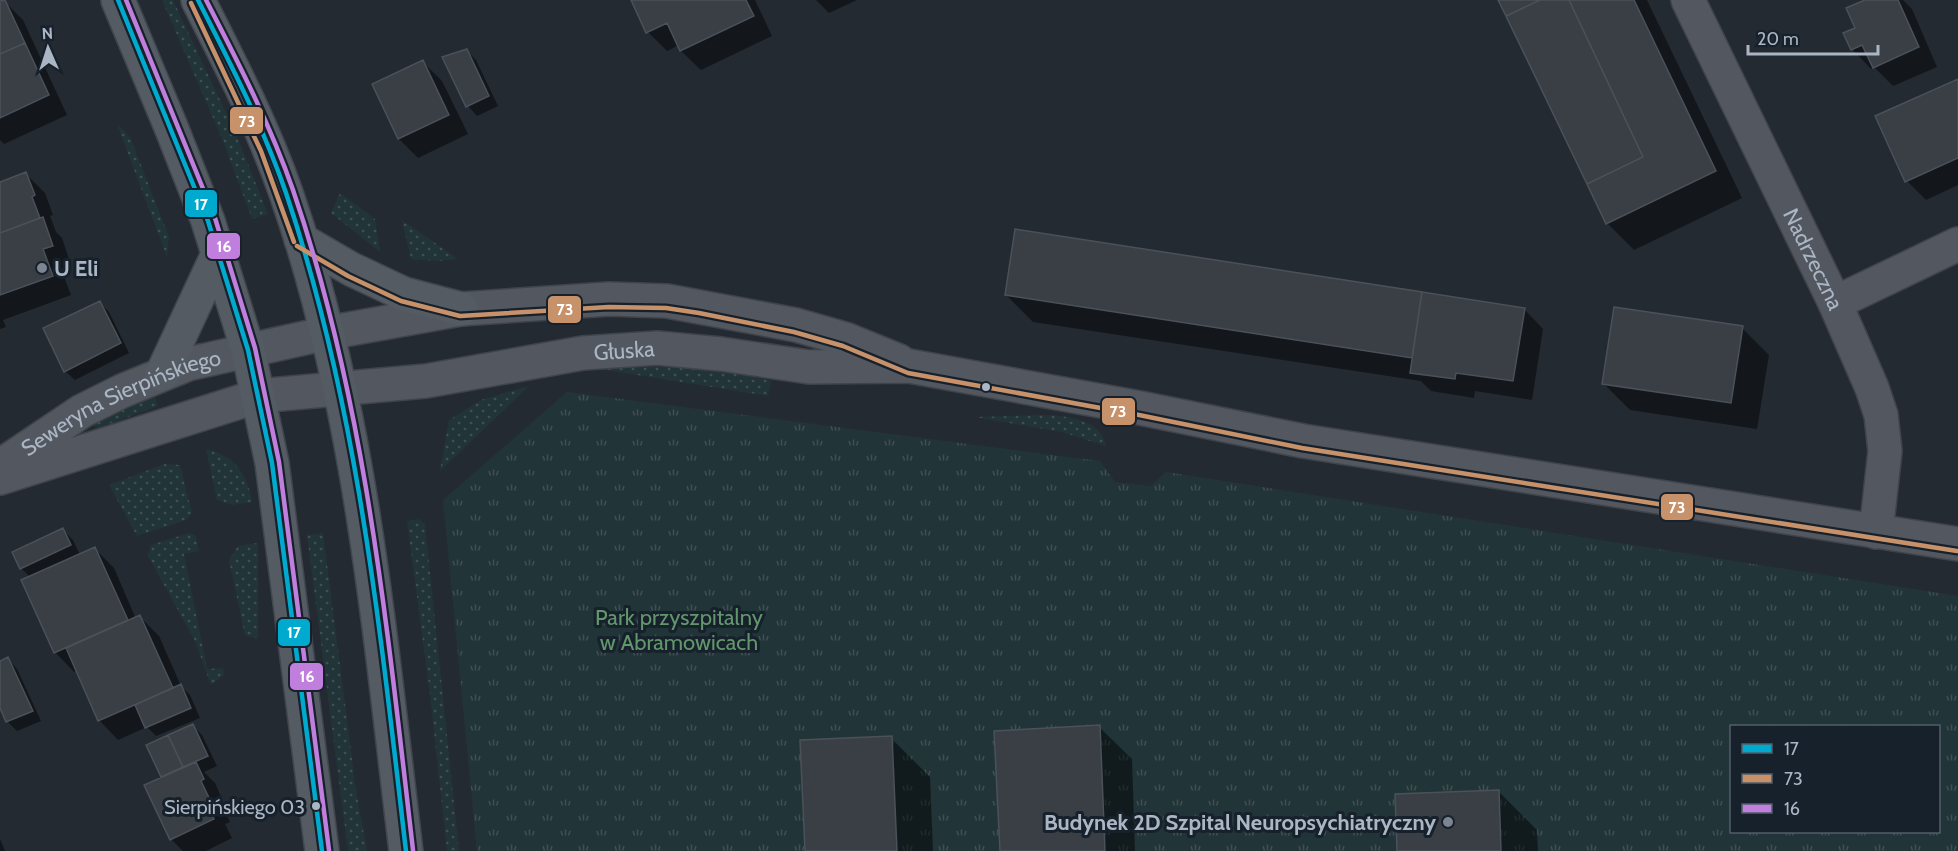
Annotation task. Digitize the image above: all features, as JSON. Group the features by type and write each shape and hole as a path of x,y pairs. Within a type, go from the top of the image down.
{"main road":[{"path":"118,0 175,136 219,252 248,350 272,463 322,851"},
{"path":"198,0 271,153 301,240 327,333 362,510 406,851"},
{"path":"301,240 351,270 404,294 461,309"},
{"path":"162,374 219,252"}],"street":[{"name":"Nadrzeczna","path":"1688,0 1835,303 1872,388 1884,433 1885,465 1876,532"},
{"path":"1835,303 1958,244"},
{"name":"Głuska","path":"327,333 461,309 609,299 667,301 796,325 845,339 909,366"},
{"name":"Seweryna Sierpińskiego","path":"0,465 82,411 162,374 188,364 327,333"},
{"name":"Głuska","path":"258,396 426,381 583,353 657,348 721,354 809,367 909,366 1140,408 1303,441 1958,544"},
{"name":"Seweryna Sierpińskiego","path":"0,478 258,396"}],"green space":[{"path":"162,0 173,0 236,134 268,214 252,219 223,141"},
{"path":"117,124 130,137 169,237 167,257"},
{"path":"340,193 375,219 380,252 331,213"},
{"path":"402,220 458,259 437,261 411,259"},
{"path":"626,362 715,366 771,381 768,396 593,368"},
{"path":"529,386 440,471 449,420 481,400"},
{"path":"153,392 158,406 98,428 93,426 93,424"},
{"name":"Park przyszpitalny w Abramowicach","path":"567,392 1100,461 1115,482 1151,486 1166,472 1958,596 1958,851 477,851 443,500"},
{"path":"1041,415 1071,418 1090,424 1103,437 1106,446 1062,432 974,417"},
{"path":"206,449 225,456 238,467 247,482 252,502 232,505 217,500"},
{"path":"165,464 180,465 192,513 186,520 137,536 109,485"},
{"path":"419,519 425,524 459,851 447,851 430,694 407,521"},
{"path":"189,533 196,536 199,551 184,554 207,669 223,668 224,675 211,685 195,641 148,556 151,545"},
{"path":"323,533 356,790 367,851 348,851 307,535"},
{"path":"258,543 258,639 245,635 229,560 238,546"}],"building":[{"path":"5,0 25,43 0,54 0,1"},
{"path":"631,0 746,0 754,16 680,51 667,23 646,33"},
{"path":"1498,0 1540,0 1506,16"},
{"path":"1540,0 1569,0 1643,157 1587,184 1506,16"},
{"path":"1569,0 1634,0 1716,171 1606,224 1587,184 1643,157"},
{"path":"1865,0 1898,0 1919,47 1873,68 1862,45 1851,50 1843,33 1855,28 1846,8"},
{"path":"25,43 49,95 0,118 0,54"},
{"path":"467,49 489,96 466,107 442,57"},
{"path":"423,60 449,115 398,139 372,84"},
{"path":"1958,79 1958,158 1905,182 1875,116"},
{"path":"26,172 35,195 32,197 40,218 0,233 0,182"},
{"path":"43,217 53,246 43,249 53,276 0,295 0,233"},
{"path":"1015,229 1422,292 1412,358 1005,295"},
{"path":"1422,292 1525,308 1513,381 1456,373 1455,379 1410,373"},
{"path":"100,301 121,343 64,372 43,328"},
{"path":"1614,307 1743,326 1731,403 1602,384"},
{"path":"63,528 71,545 20,569 12,552"},
{"path":"95,547 128,620 54,653 21,580"},
{"path":"140,615 173,688 98,721 66,648"},
{"path":"8,657 33,711 6,722 0,708 0,661"},
{"path":"181,684 191,708 145,728 135,705"},
{"path":"193,724 208,756 183,767 168,735"},
{"path":"1100,725 1105,851 1000,851 994,731"},
{"path":"168,735 183,767 161,777 146,745"},
{"path":"892,736 897,851 805,851 800,740"},
{"path":"196,762 204,779 201,781 211,802 207,805 214,819 170,840 144,785"},
{"name":"Budynek 2D Szpital Neuropsychiatryczny","path":"1499,790 1501,851 1397,851 1395,794"}],"transit line":[{"name":"17","path":"118,0 208,221 248,350 272,463 322,851"},
{"name":"16","path":"126,0 215,218 255,348 279,462 329,850"},
{"name":"17","path":"198,0 267,143 286,193 311,273 349,437 363,519 376,602 406,851"},
{"name":"16","path":"206,0 253,94 284,165 318,270 339,352 371,517 394,683 413,850"},
{"name":"73","path":"191,3 261,151 294,242"},
{"name":"73","path":"297,246 348,276 401,301 460,316 609,307 666,308 699,313 794,332 843,346 908,373 1139,415 1302,448 1957,551"}],"place":[{"name":"U Eli","path":"42,268"},
{"name":"Sierpińskiego 03","path":"316,806"},
{"name":"Budynek 2D Szpital Neuropsychiatryczny","path":"1448,822"}]}
